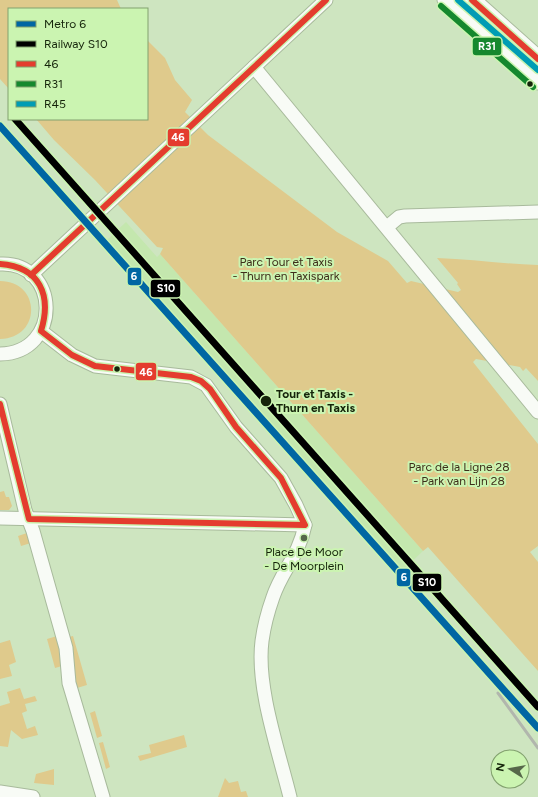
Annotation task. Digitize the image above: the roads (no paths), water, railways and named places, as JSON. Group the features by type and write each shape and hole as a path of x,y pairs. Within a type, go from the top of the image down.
{"main road":[{"path":"446,0 538,81"},
{"path":"472,0 538,58"}],"street":[{"path":"31,274 326,0"},
{"path":"254,67 538,412"},
{"path":"387,227 399,217 405,216 538,212"},
{"path":"0,264 12,265 31,274 42,289 47,307 46,319 41,331 35,339 19,350 0,354"},
{"path":"41,331 72,355 95,366 192,377 201,381 210,389 236,427 281,478 296,505 305,524 298,550 273,595 262,642 261,664 266,694 290,797"},
{"path":"0,404 28,519 66,648 69,683 103,797"},
{"path":"0,518 305,524"},
{"path":"0,792 33,797"}],"railway":[{"path":"498,693 538,748"}],"metro line":[{"name":"6","path":"0,126 538,728"}],"rail line":[{"name":"S10","path":"16,120 538,707"}],"place":[{"name":"Tour et Taxis - Thurn en Taxis","path":"266,401"},
{"name":"Place De Moor - De Moorplein","path":"304,538"}],"park label":[{"name":"Parc Tour et Taxis - Thurn en Taxispark","path":"286,269"},
{"name":"Parc de la Ligne 28 - Park van Lijn 28","path":"459,474"}]}
